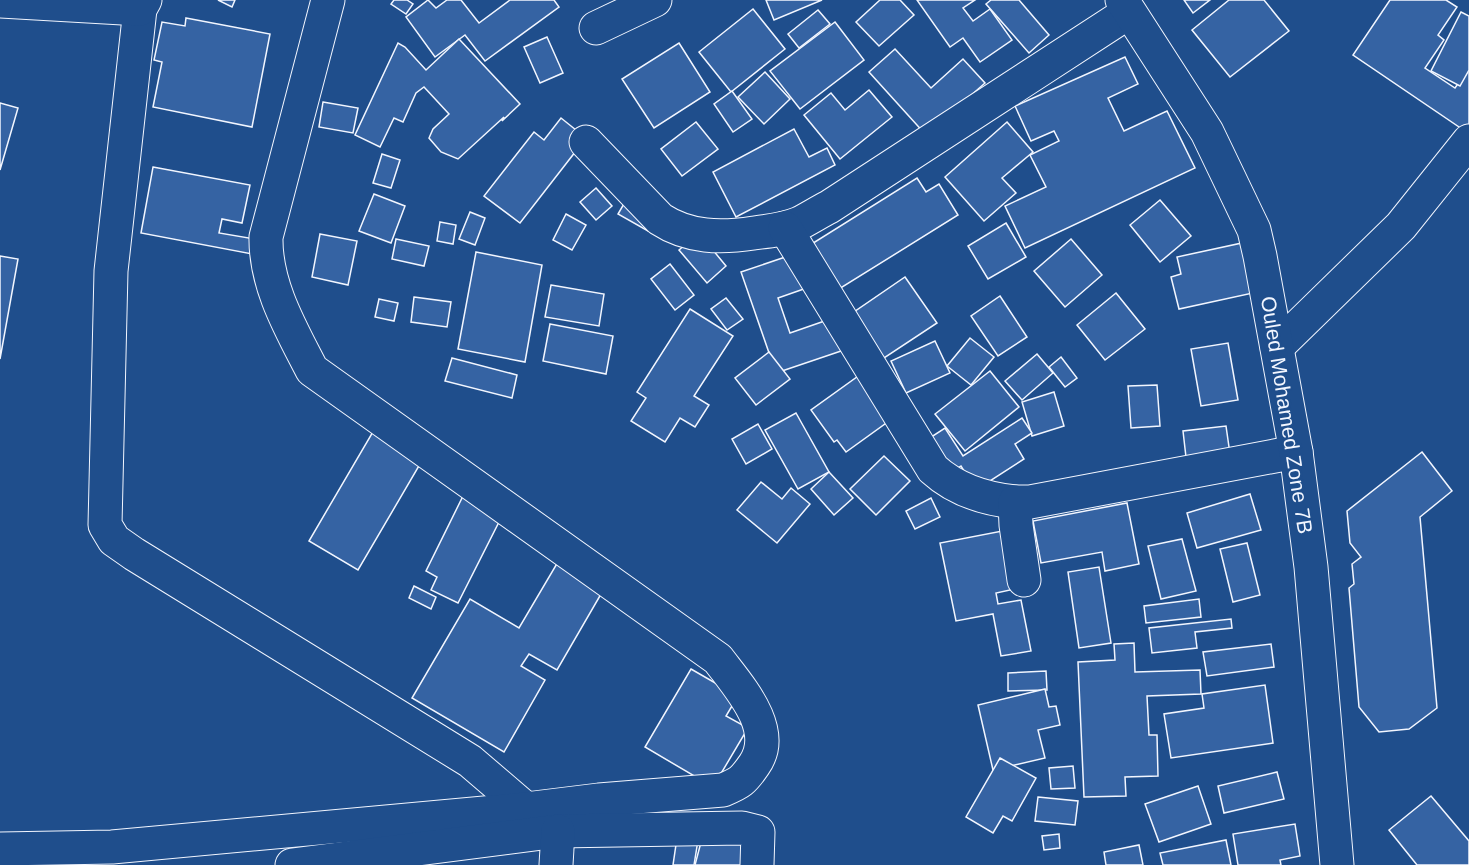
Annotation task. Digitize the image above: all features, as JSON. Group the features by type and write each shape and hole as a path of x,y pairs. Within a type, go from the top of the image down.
{"street":[{"path":"0,849 112,848 723,790 742,783 760,757 763,733 749,700 718,659 312,370 283,314 266,257 266,237 328,0"},
{"path":"596,28 655,0"},
{"path":"0,1 143,4 111,271 105,525 114,540 470,760 526,809"},
{"path":"586,142 660,219 674,228 694,234 732,237 784,228 799,223 829,207 1126,6"},
{"name":"Ouled Mohamed Zone 7B","path":"1126,6 1207,132 1254,230 1296,452 1311,567 1337,865"},
{"path":"1277,347 1401,226 1469,141"},
{"path":"784,228 933,469 945,480 967,491 997,500 1030,502 1296,452"},
{"path":"1015,502 1024,580"},
{"path":"292,865 339,862 558,831 742,828 758,832 757,865"},
{"path":"556,865 558,831"}],"building":[{"path":"218,0 235,0 232,7"},
{"path":"394,0 407,0 413,4 406,14 391,4"},
{"path":"428,0 436,8 447,0 461,0 479,23 510,0 554,0 559,7 485,61 465,35 435,57 406,17"},
{"path":"766,0 822,0 774,20"},
{"path":"880,0 900,0 914,15 879,46 856,22"},
{"path":"917,0 975,0 963,8 973,21 990,9 1012,40 980,62 963,38 950,47"},
{"path":"991,0 1019,0 1049,35 1029,53 986,4"},
{"path":"1184,0 1210,0 1193,13"},
{"path":"1229,0 1264,0 1289,31 1230,77 1192,30"},
{"path":"1390,0 1446,0 1457,7 1438,35 1444,40 1425,68 1455,88 1469,68 1469,125 1465,131 1353,55"},
{"path":"753,9 785,49 731,92 699,52"},
{"path":"818,10 830,24 799,48 788,34"},
{"path":"1461,12 1469,16 1469,70 1460,86 1431,71"},
{"path":"186,18 270,34 252,127 153,107 162,62 154,60 162,22 185,26"},
{"path":"835,22 864,60 800,109 770,71"},
{"path":"547,37 563,73 540,83 524,47"},
{"path":"459,39 520,104 502,121 504,117 458,159 441,152 429,138 433,129 449,114 424,87 416,93 403,122 394,118 380,147 355,135 398,43 405,47 426,70"},
{"path":"679,43 710,92 654,128 622,79"},
{"path":"895,49 931,88 963,59 985,83 926,135 869,72"},
{"path":"1125,57 1138,84 1108,98 1124,131 1167,111 1195,168 1025,248 1005,206 1046,187 1030,155 1059,141 1054,131 1031,141 1015,106"},
{"path":"765,72 790,99 764,124 738,97"},
{"path":"869,90 892,117 840,159 804,115 831,93 845,110"},
{"path":"732,91 752,119 733,132 714,104"},
{"path":"323,102 358,108 353,133 319,127"},
{"path":"0,103 18,108 0,170"},
{"path":"561,118 586,138 520,223 484,196 534,132 544,140"},
{"path":"696,122 718,149 682,176 661,149"},
{"path":"1007,122 1033,152 1002,178 1016,193 984,221 945,177"},
{"path":"794,129 809,157 827,148 835,165 736,217 713,172"},
{"path":"382,154 400,160 391,188 373,183"},
{"path":"153,167 250,185 242,223 222,219 219,233 255,239 252,254 141,233"},
{"path":"917,178 926,192 939,184 958,215 839,289 810,245"},
{"path":"596,188 612,206 596,220 580,202"},
{"path":"632,190 661,207 648,231 618,214"},
{"path":"374,194 405,206 391,243 359,231"},
{"path":"1160,200 1191,236 1160,262 1130,225"},
{"path":"470,212 485,218 475,245 459,239"},
{"path":"566,214 586,225 572,250 553,240"},
{"path":"440,222 456,225 453,244 437,241"},
{"path":"1006,223 1026,257 988,279 968,246"},
{"path":"699,233 726,266 707,283 679,250"},
{"path":"320,234 357,241 348,285 312,277"},
{"path":"396,239 429,246 424,266 392,259"},
{"path":"1071,239 1102,275 1065,307 1034,271"},
{"path":"1242,243 1253,293 1179,309 1171,277 1181,274 1177,257"},
{"path":"806,250 818,284 778,298 790,333 836,317 847,349 776,373 741,272"},
{"path":"476,252 542,265 525,362 458,349"},
{"path":"0,256 18,259 0,359"},
{"path":"670,264 694,295 675,310 651,279"},
{"path":"905,277 937,323 881,360 851,314"},
{"path":"551,285 604,294 599,326 545,317"},
{"path":"1116,293 1145,329 1105,360 1077,325"},
{"path":"1000,296 1027,337 998,356 971,316"},
{"path":"414,297 451,302 447,327 411,322"},
{"path":"726,298 743,319 727,330 711,309"},
{"path":"379,299 398,303 394,321 375,317"},
{"path":"690,309 733,336 694,396 709,405 695,427 680,418 665,442 631,421 646,398 637,392"},
{"path":"550,324 613,336 606,374 543,361"},
{"path":"970,338 994,357 971,385 947,366"},
{"path":"935,341 950,373 906,393 891,361"},
{"path":"1228,343 1238,400 1201,406 1191,349"},
{"path":"769,352 790,379 756,405 735,378"},
{"path":"1037,354 1053,373 1022,400 1005,381"},
{"path":"1061,357 1077,378 1065,387 1049,367"},
{"path":"452,358 517,375 512,398 445,381"},
{"path":"875,364 907,408 846,452 837,440 834,442 811,410"},
{"path":"990,371 1019,407 965,451 935,414"},
{"path":"1157,385 1160,426 1131,428 1128,386"},
{"path":"1054,392 1064,426 1032,436 1022,402"},
{"path":"796,413 829,472 798,489 765,430"},
{"path":"381,418 430,447 358,570 309,541"},
{"path":"1022,418 1032,433 1015,444 1024,459 976,490 961,466 947,475 925,441 945,428 963,456"},
{"path":"758,424 772,449 746,464 732,439"},
{"path":"1226,426 1231,461 1187,466 1183,431"},
{"path":"1422,452 1452,491 1420,517 1437,708 1409,729 1379,732 1359,707 1349,588 1354,584 1352,564 1361,557 1350,543 1347,511"},
{"path":"884,456 910,481 876,515 850,489"},
{"path":"829,472 853,498 834,515 811,489"},
{"path":"761,482 782,499 791,488 810,504 777,543 737,510"},
{"path":"464,494 503,514 458,603 431,590 437,577 426,571"},
{"path":"1250,494 1261,530 1197,548 1187,513"},
{"path":"931,498 940,517 915,529 906,511"},
{"path":"1127,503 1139,564 1105,571 1102,552 1041,563 1033,521"},
{"path":"1018,528 1029,586 996,593 998,604 1021,600 1031,651 1001,656 993,614 956,621 940,543"},
{"path":"1182,539 1196,591 1161,599 1148,546"},
{"path":"1247,543 1260,595 1233,602 1220,549"},
{"path":"562,555 608,582 557,670 529,654 521,666 545,680 504,752 412,698 470,599 519,628"},
{"path":"1099,567 1111,643 1079,648 1068,572"},
{"path":"414,586 436,597 431,609 409,598"},
{"path":"1199,599 1201,617 1146,623 1144,606"},
{"path":"1231,619 1232,628 1195,632 1197,648 1152,653 1149,628"},
{"path":"1134,643 1135,672 1200,670 1201,694 1147,696 1149,735 1157,735 1158,776 1125,777 1126,796 1084,797 1078,662 1115,660 1114,644"},
{"path":"1271,644 1274,667 1207,676 1203,652"},
{"path":"691,669 738,696 726,716 748,728 713,787 645,747"},
{"path":"1046,671 1047,690 1008,691 1008,673"},
{"path":"1265,685 1273,743 1171,758 1164,714 1204,708 1202,694"},
{"path":"1045,689 1049,707 1056,706 1060,725 1038,730 1045,758 993,770 978,705"},
{"path":"1000,758 1036,778 1012,821 1003,816 993,833 966,817"},
{"path":"1073,766 1075,788 1051,789 1049,768"},
{"path":"1277,772 1284,799 1224,813 1218,786"},
{"path":"1198,786 1211,824 1159,842 1145,804"},
{"path":"1431,796 1469,841 1469,865 1417,865 1389,830"},
{"path":"1038,797 1078,801 1075,825 1035,821"},
{"path":"706,823 767,839 760,865 695,865"},
{"path":"1295,824 1300,856 1280,860 1281,865 1238,865 1233,834"},
{"path":"678,831 699,834 694,865 673,865"},
{"path":"1059,834 1060,848 1044,850 1042,836"},
{"path":"1226,840 1231,865 1163,865 1160,853"},
{"path":"1139,845 1143,865 1106,865 1104,852"}]}
